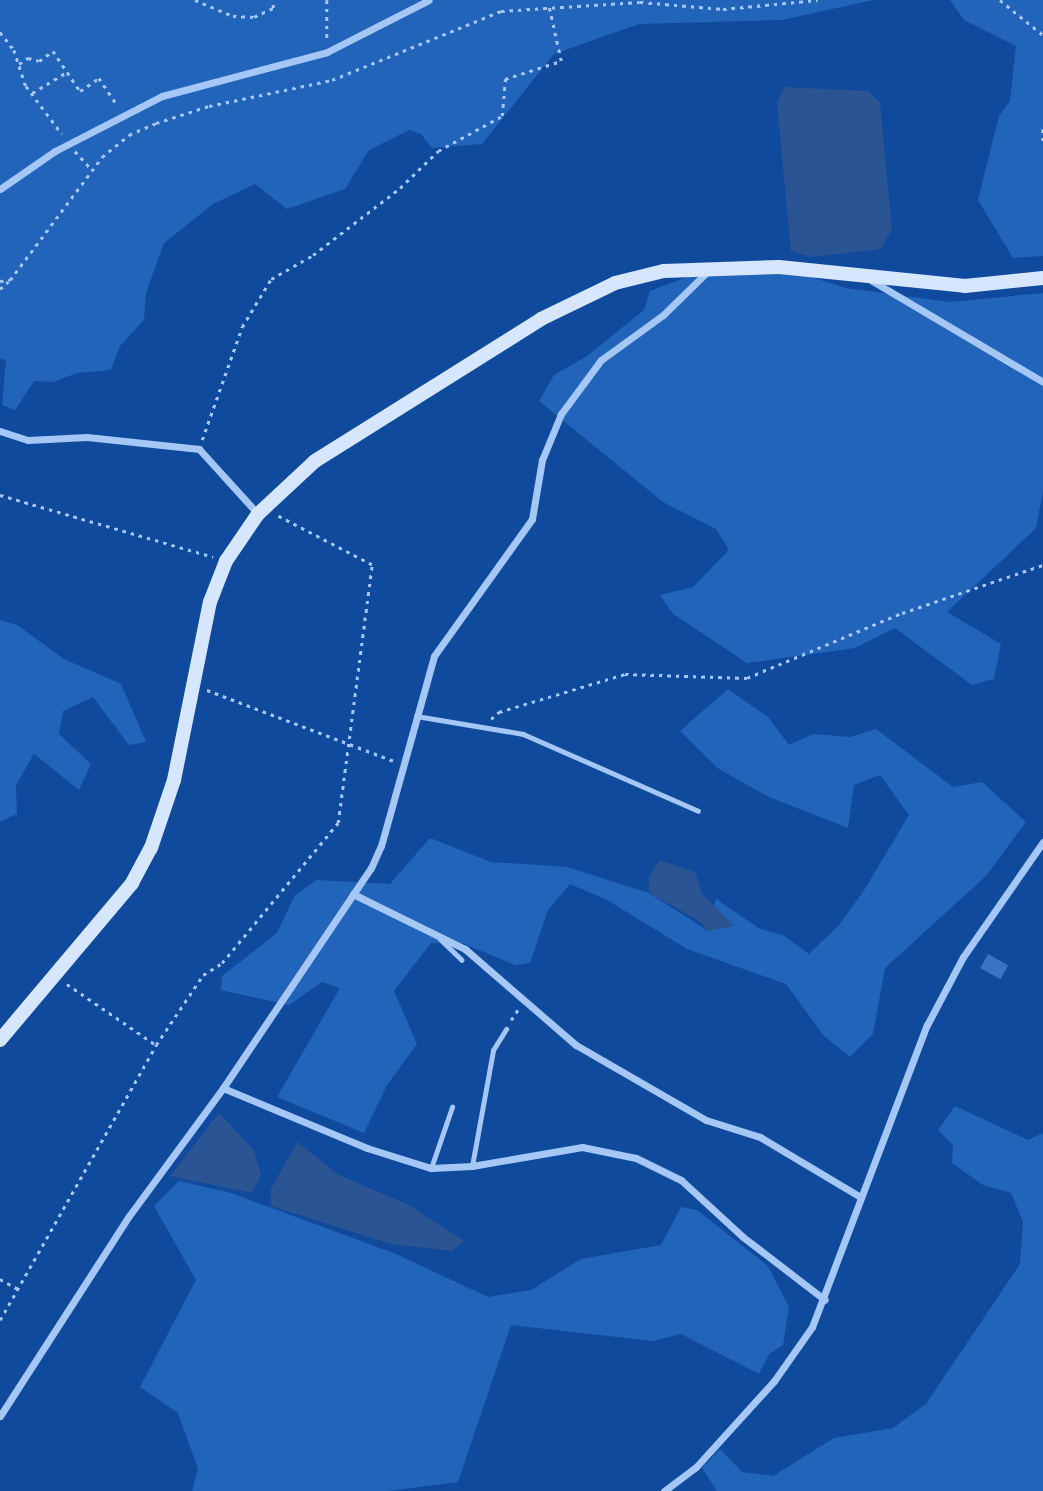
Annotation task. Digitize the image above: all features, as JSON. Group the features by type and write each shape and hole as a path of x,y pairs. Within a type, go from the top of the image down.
{"street":[{"path":"0,189 69,143 162,96 327,52 429,0"},
{"path":"0,1040 132,883 150,848 174,780 191,683 210,602 226,561 261,511 315,461 541,319 615,284 664,271 779,267 965,286 1043,278"},
{"path":"0,1416 129,1216 223,1088 353,894 381,846 434,656 531,519 542,460 561,414 601,360 663,315 709,271"},
{"path":"861,275 1043,382"},
{"path":"0,431 28,440 87,437 199,449 261,511"},
{"path":"664,1491 696,1467 775,1381 825,1300 859,1196 926,1025 963,957 1043,842"},
{"path":"353,894 465,949 524,1003 576,1045 706,1120 760,1137 859,1196"},
{"path":"223,1088 367,1148 431,1168 472,1166 582,1147 660,1167 825,1300"}],"lane":[{"path":"416,716 523,734 698,811"},
{"path":"440,939 462,960"},
{"path":"472,1166 493,1050 506,1029"},
{"path":"431,1168 452,1107"}],"path":[{"path":"195,0 233,16 254,17 273,8 273,0"},
{"path":"327,0 327,52"},
{"path":"0,289 10,280 91,169 129,135 156,122 209,106 332,80 501,11 640,2 723,9 818,0"},
{"path":"1000,0 1043,35"},
{"path":"199,449 242,327 255,302 282,270 335,238 439,151 502,116 505,79 561,61 549,7"},
{"path":"0,32 32,93 91,169"},
{"path":"19,64 28,58 39,61 53,51 80,90 99,78 124,114"},
{"path":"32,93 67,72"},
{"path":"1043,129 1043,141"},
{"path":"0,281 10,280"},
{"path":"0,495 226,561"},
{"path":"0,1320 156,1045 203,975 222,963 338,823 351,747 372,565 261,511"},
{"path":"481,729 499,712 625,674 747,678 902,613 1043,565"},
{"path":"191,683 351,747 393,761 406,760"},
{"path":"56,976 156,1045"},
{"path":"506,1029 524,1003"},
{"path":"0,1279 18,1289"}],"shaded area":[{"path":"0,0 873,0 782,20 639,24 554,54 482,144 432,148 421,134 409,130 369,150 345,189 287,209 255,184 213,204 164,243 146,293 144,320 120,346 111,370 77,373 53,382 34,381 15,410 2,405 6,360 0,359"},
{"path":"950,0 1043,0 1043,256 1013,258 978,200 999,116 1010,101 1016,46 964,20"},
{"path":"784,87 869,91 880,103 892,229 881,249 811,257 791,251 777,104"},
{"path":"727,262 779,267 846,288 950,302 1043,293 1043,491 1036,528 947,612 1001,644 994,679 972,685 895,628 855,648 747,663 673,614 660,595 693,587 729,550 716,529 663,502 539,401 554,375 587,356 644,310 650,291"},
{"path":"0,620 17,625 64,659 121,684 146,742 129,745 93,697 63,711 59,734 91,764 79,790 34,754 16,785 17,814 0,822"},
{"path":"728,689 768,717 789,745 813,734 850,737 876,729 953,787 982,782 1026,822 986,876 885,968 873,1034 850,1057 824,1036 786,984 687,949 607,900 570,884 548,910 530,963 515,965 462,943 431,943 394,991 417,1044 387,1085 364,1133 277,1097 340,988 322,982 289,1005 221,990 222,976 277,933 295,895 317,880 390,884 430,838 491,862 567,867 649,893 708,931 716,899 760,929 783,935 809,954 839,925 863,892 909,815 880,775 854,785 848,828 769,797 719,769 680,731"},
{"path":"660,860 695,872 702,894 735,926 708,931 698,920 649,893 649,877"},
{"path":"955,1106 1028,1140 1043,1133 1043,1491 717,1491 702,1468 720,1449 742,1472 773,1476 834,1438 893,1428 926,1404 1020,1264 1023,1222 1011,1193 983,1185 952,1163 953,1145 938,1130"},
{"path":"219,1113 254,1150 261,1175 252,1193 170,1176"},
{"path":"297,1142 339,1175 409,1205 464,1241 452,1251 391,1244 271,1206 271,1189"},
{"path":"179,1181 231,1193 396,1254 488,1297 531,1290 581,1259 661,1245 681,1207 697,1210 768,1266 789,1307 783,1345 769,1354 759,1374 681,1334 653,1341 511,1325 458,1482 388,1491 192,1491 198,1469 178,1413 140,1387 196,1280 154,1206"}],"building":[{"path":"988,954 1008,965 1000,979 980,968"}]}
